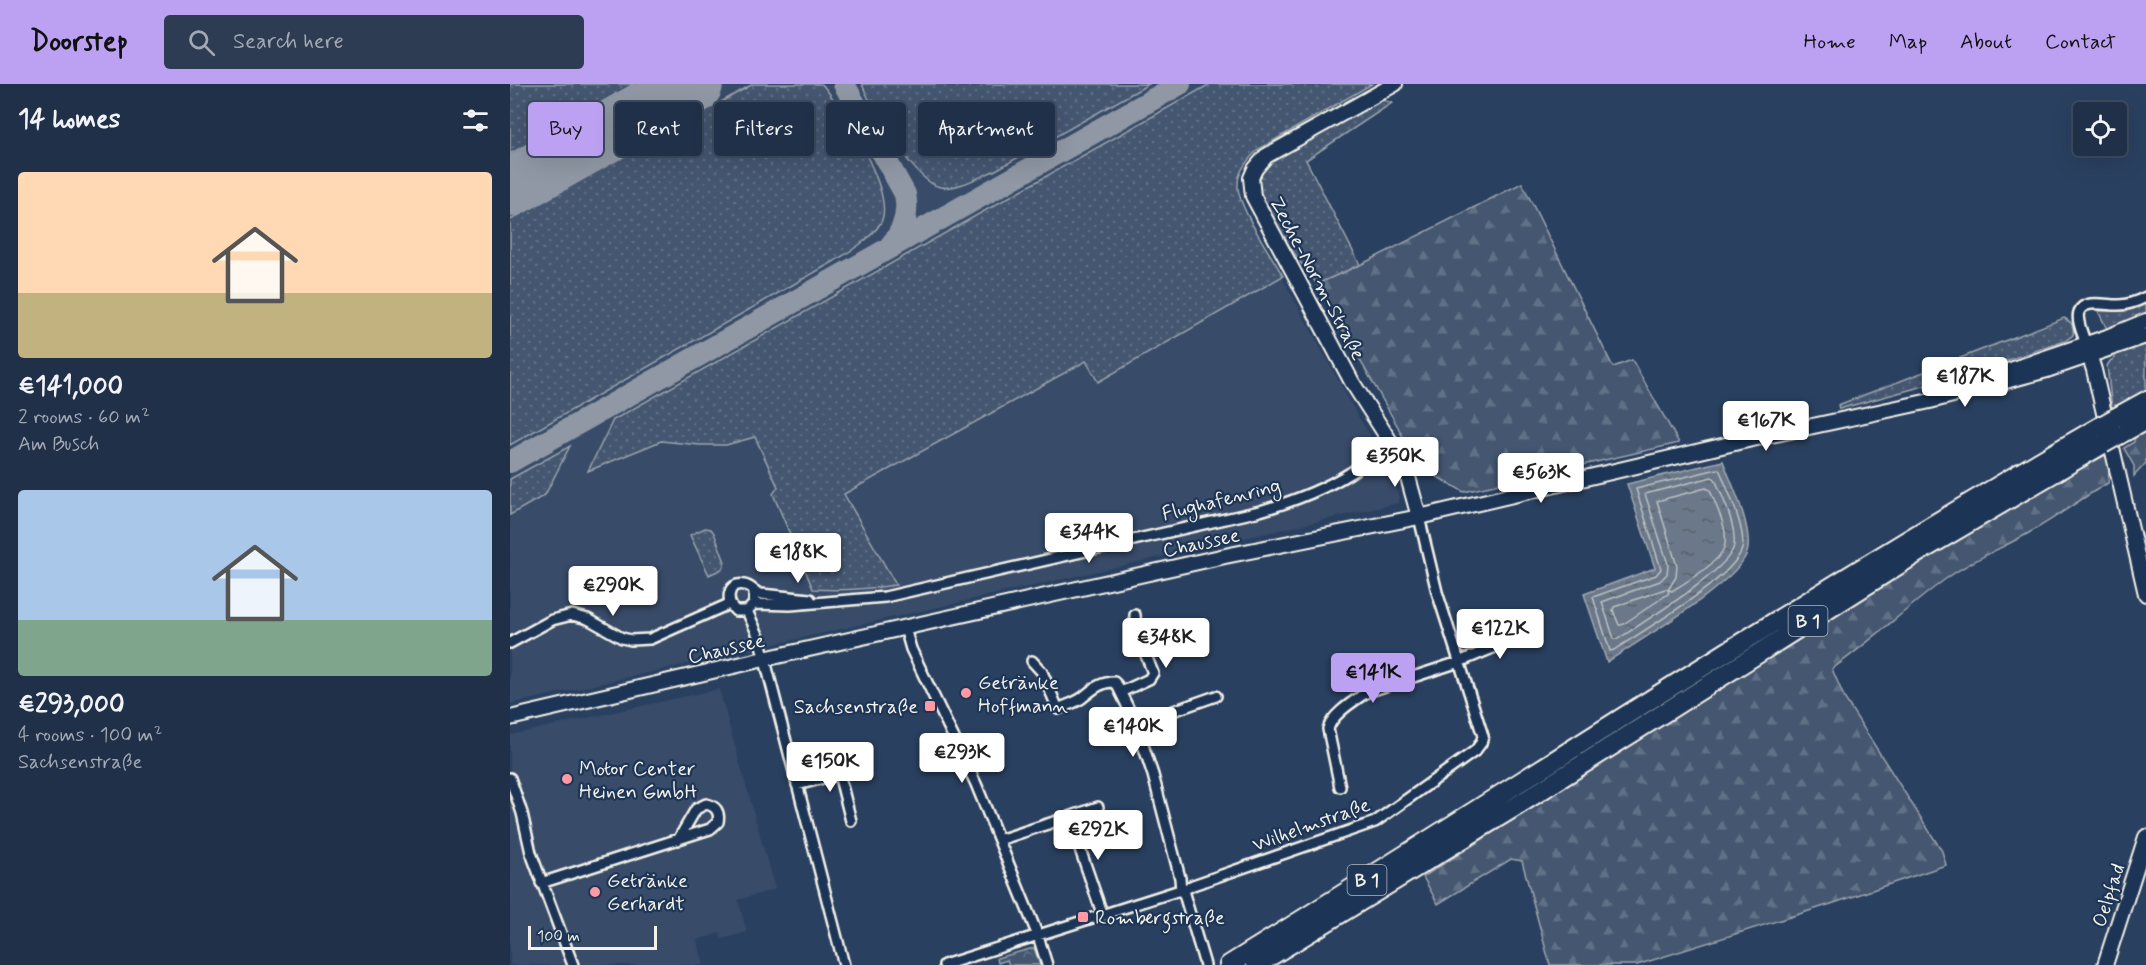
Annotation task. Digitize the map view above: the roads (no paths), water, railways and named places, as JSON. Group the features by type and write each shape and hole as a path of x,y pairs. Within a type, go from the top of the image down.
{"highway":[{"name":"B 1","path":"1256,965 1518,805 1919,552 2117,426 2146,401"},
{"name":"B 1","path":"2117,426 2146,420"},
{"name":"B 1","path":"1229,965 1894,547 2101,436"}],"main road":[{"name":"Zeche-Norm-Straße","path":"1395,84 1266,156 1255,169 1251,178 1251,187 1266,224 1338,357 1406,470 1419,517"},
{"path":"2088,350 2146,321"},
{"path":"2088,350 2146,336"},
{"path":"2088,350 2146,594"},
{"name":"Chaussee","path":"510,718 764,659 1209,560 1419,517 1831,421 1930,401 2010,381 2088,350"},
{"name":"Oelpfad","path":"2105,965 2146,837"}],"street":[{"path":"2088,350 2079,319 2082,307 2092,304 2120,305 2146,297"},
{"name":"Flughafenring","path":"836,602 754,592 745,585 738,585 731,589 728,595 729,604 736,611 863,600 905,593 1260,511 1292,501 1341,478 1391,443"},
{"name":"Wilhelmstraße","path":"944,965 1181,891 1377,821 1475,751 1481,744 1483,736 1437,592 1419,517"},
{"path":"754,592 751,608 844,965"},
{"name":"Flughafenring","path":"510,643 552,620 572,615 588,619 622,638 650,639 729,604"},
{"path":"1120,692 1149,678 1153,672 1136,630 1135,615"},
{"path":"905,628 910,650 958,743 999,840 1038,936 1047,965"},
{"path":"1340,787 1328,729 1333,720 1367,692 1459,662 1531,632"},
{"path":"1032,661 1042,672 1058,709 1081,699 1092,689 1105,682 1116,683 1136,724 1153,775 1180,878 1181,891 1184,894 1205,965"},
{"path":"1136,724 1216,696"},
{"path":"797,784 839,774 851,821"},
{"path":"510,778 541,883 573,965"},
{"path":"541,883 678,840 715,826 719,818 715,808 706,804 696,809 678,840"},
{"path":"999,840 1098,807"},
{"path":"1069,817 1102,916"}],"water":[{"path":"1723,461 1747,528 1748,549 1742,562 1729,577 1687,610 1607,662 1584,594 1655,568 1627,484"}],"place":[{"name":"Getränke Hoffmann","path":"966,693"},
{"name":"Sachsenstraße","path":"930,706"},
{"name":"Motor Center Heinen GmbH","path":"567,779"},
{"name":"Getränke Gerhardt","path":"595,892"},
{"name":"Rombergstraße","path":"1083,917"}]}
